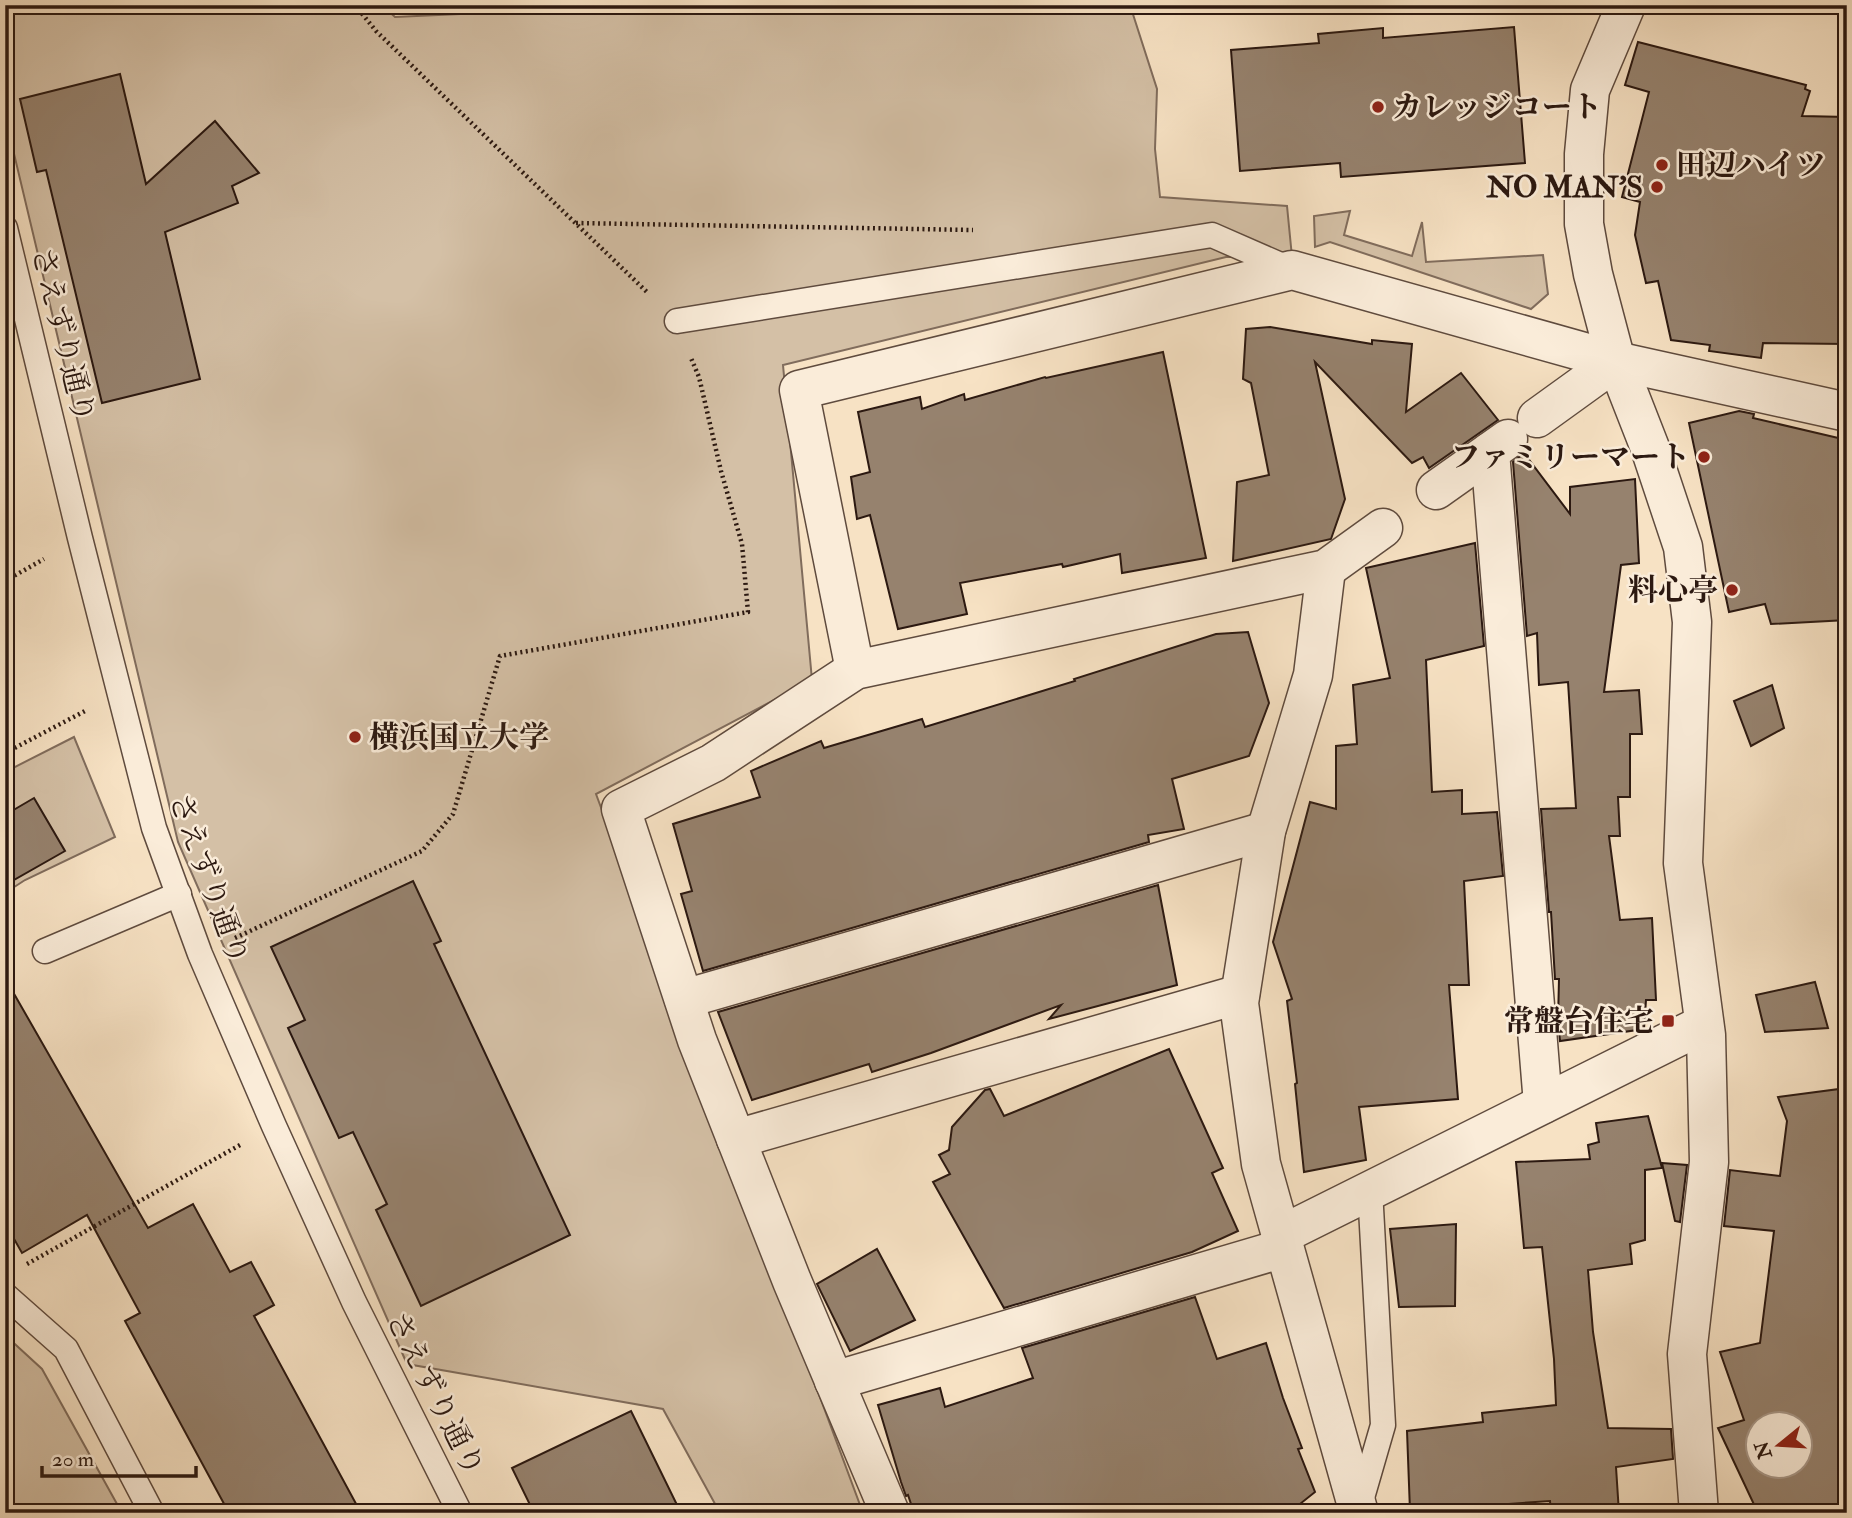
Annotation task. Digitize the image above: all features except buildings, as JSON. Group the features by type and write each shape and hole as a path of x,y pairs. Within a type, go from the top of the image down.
{"street":[{"path":"1626,5 1590,90 1584,154 1584,224 1593,274 1616,361 1650,447 1683,547 1692,622 1683,863 1706,1035 1709,1163 1687,1354 1699,1513"},
{"path":"855,670 799,390 1292,270 1616,361 1847,412"},
{"path":"1436,491 1616,361"},
{"path":"1513,435 1543,1104"},
{"path":"890,1513 792,1281 697,1040 621,809 713,763 855,670 1326,569 1383,528"},
{"path":"1326,569 1313,676 1266,831 1239,1003 1261,1164 1355,1512"},
{"path":"684,999 1266,831"},
{"path":"736,1139 1240,994"},
{"path":"834,1381 1283,1241 1370,1190 1704,1024"}],"lane":[{"name":"さえずり通り","path":"5,228 154,828 200,954 274,1126 354,1302 460,1513"},
{"path":"677,321 1212,235 1292,270"},
{"path":"45,950 179,894"},
{"path":"1355,1512 1383,1424 1370,1190"},
{"path":"5,1295 66,1349 152,1513"}],"path":[{"path":"355,5 376,31 677,321"},
{"path":"575,223 977,230"},
{"path":"200,954 422,851 453,814 500,656 748,612 742,544 721,471 699,377"},
{"path":"5,753 119,694"},
{"path":"17,1270 274,1126"}],"shaded area":[{"name":"横浜国立大学","path":"8,5 382,5 395,17 573,9 597,5 1130,5 1157,89 1155,149 1160,197 1287,206 1292,257 1226,257 783,365 812,680 596,794 863,1513 720,1513 663,1409 407,1364 178,842 5,116 5,10"},
{"path":"1350,211 1344,235 1412,256 1422,222 1426,262 1543,255 1548,294 1531,309 1330,242 1315,247 1314,216"},
{"path":"74,737 115,837 25,880 5,893 5,772"},
{"path":"5,1335 42,1369 122,1513 5,1513"}],"place":[{"name":"カレッジコート","path":"1378,107"},
{"name":"田辺ハイツ","path":"1662,165"},
{"name":"NO MAN'S","path":"1657,187"},
{"name":"ファミリーマート","path":"1704,457"},
{"name":"料心亭","path":"1732,590"},
{"name":"横浜国立大学","path":"355,737"},
{"name":"常盤台住宅","path":"1668,1021"}]}
